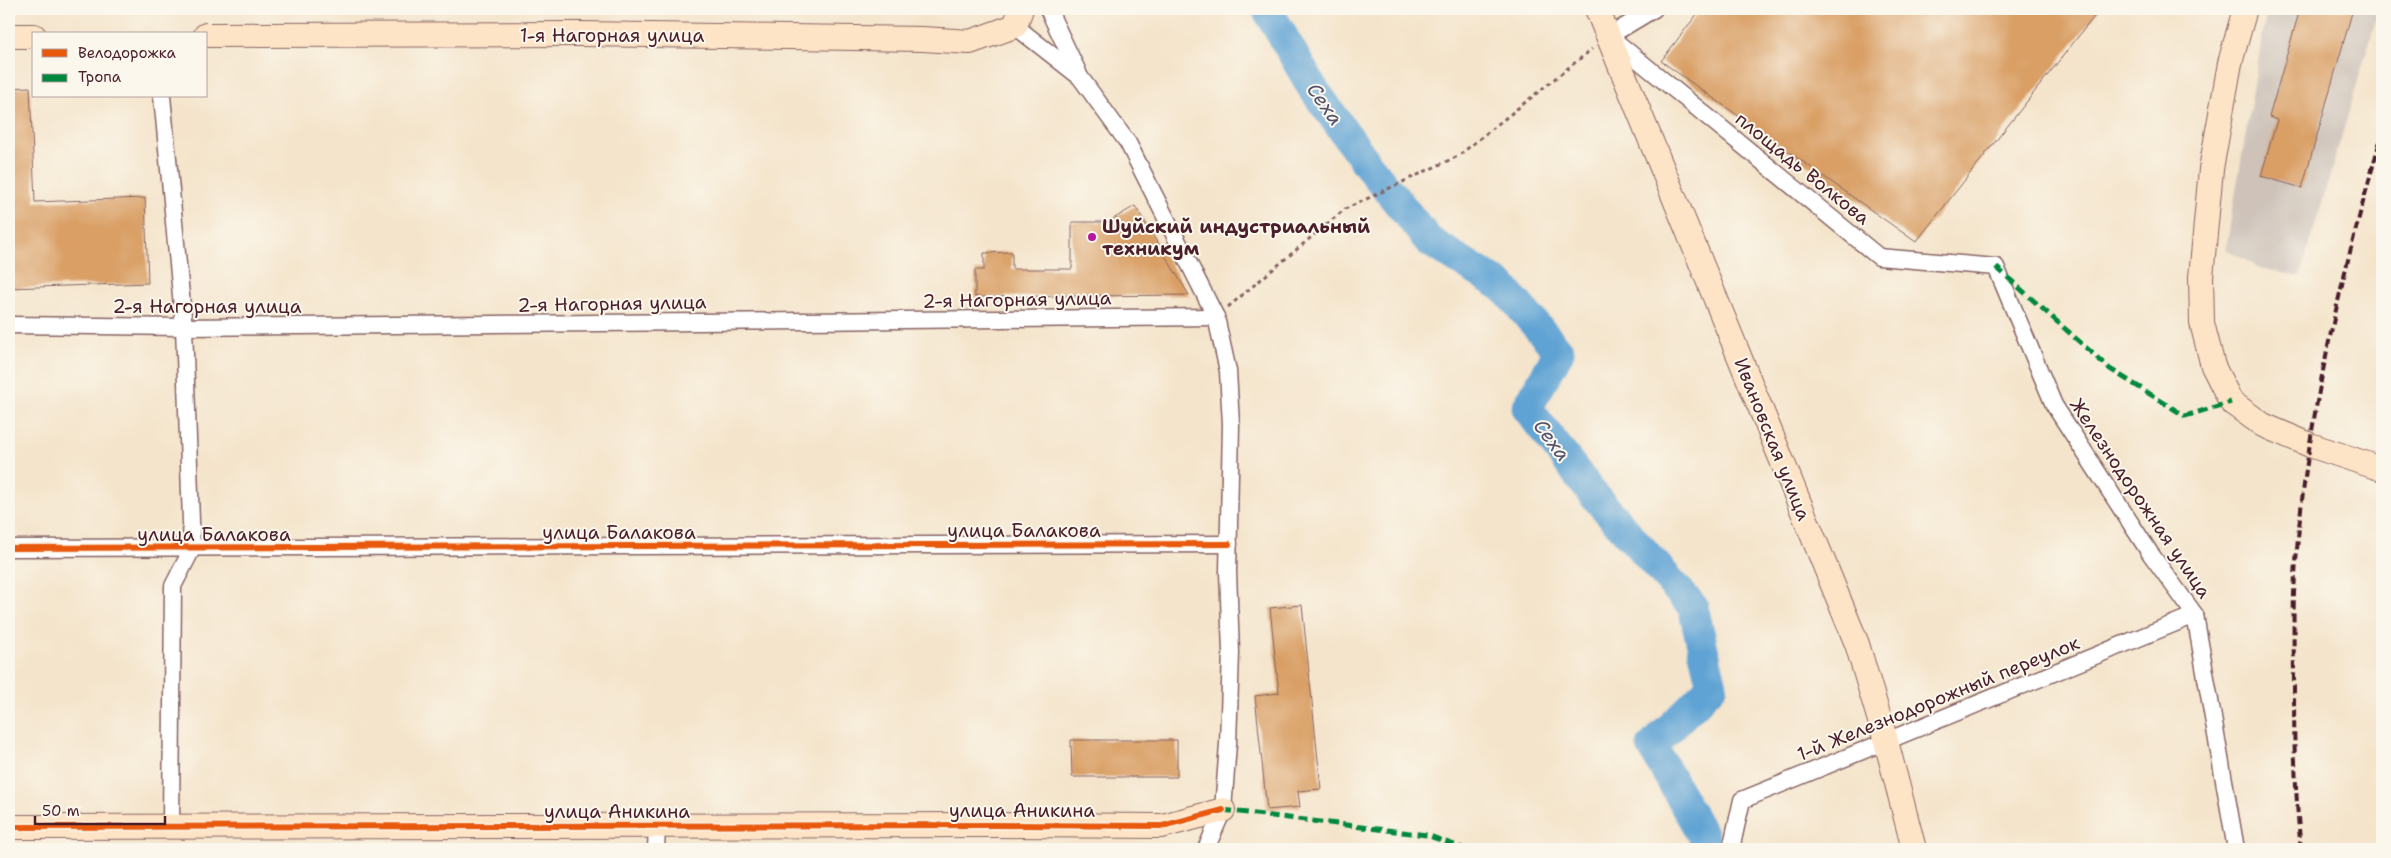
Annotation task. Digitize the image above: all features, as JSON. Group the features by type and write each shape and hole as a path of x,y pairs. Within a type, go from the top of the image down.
{"street":[{"path":"1048,9 1080,77"},
{"name":"Ивановская улица","path":"1597,9 1857,644 1886,741 1914,849"},
{"path":"1609,36 1654,9"},
{"path":"2245,9 2230,63 2211,168 2201,277 2202,323 2212,366 2231,402 2263,425 2310,445 2382,469"},
{"path":"1018,17 1080,77 1128,143 1216,317 1228,371 1231,424 1229,544 1231,652 1228,744 1223,810 1206,849"},
{"name":"1-я Нагорная улица","path":"208,35 580,34 923,39 970,42 1018,17"},
{"path":"9,36 32,36"},
{"name":"площадь Волкова","path":"1609,36 1879,257 1996,267"},
{"path":"162,98 184,327 192,550 173,586 171,826"},
{"name":"Железнодорожная улица","path":"1996,267 2054,405 2150,553 2195,614 2236,849"},
{"name":"2-я Нагорная улица","path":"9,325 184,327 1216,317"},
{"name":"улица Балакова","path":"9,548 192,550 1229,544"},
{"name":"1-й Железнодорожный переулок","path":"1731,849 1742,800 2195,614"},
{"name":"улица Аникина","path":"9,827 995,824 1162,826 1223,810"},
{"path":"656,849 657,826"}],"path":[{"path":"1216,317 1345,209 1458,156 1609,36"}],"shaded area":[{"path":"2267,9 2379,9 2300,277 2260,268 2226,249"}],"building":[{"path":"1701,9 2100,9 1916,242 1661,61"},
{"path":"2300,9 2353,9 2302,188 2261,176 2277,120 2269,117"},
{"path":"30,87 35,202 145,198 148,283 9,288 9,88"},
{"name":"Шуйский индустриальный техникум","path":"1135,206 1189,295 975,297 975,270 984,270 984,253 1012,252 1012,269 1072,269 1072,222 1108,222"},
{"path":"1302,605 1321,789 1298,791 1300,807 1267,810 1255,696 1279,693 1270,608"},
{"path":"1071,740 1177,740 1177,777 1072,777"}],"waterway":[{"name":"Сеха","path":"1267,9 1312,87 1368,165 1429,241 1503,287 1559,352 1527,408 1592,493 1693,607 1712,686 1652,746 1704,838 1703,849"}],"railway":[{"path":"2301,849 2296,789 2294,708 2294,593 2298,535 2305,477 2325,361 2351,247 2382,134"}],"marked path":[{"path":"1996,267 2110,369 2185,416 2231,402"},
{"path":"1223,810 1427,835 1465,849"}],"cycle path":[{"path":"9,548 1229,544"},
{"path":"9,827 1162,826 1223,810"}],"place":[{"name":"Шуйский индустриальный техникум","path":"1092,237"}]}
